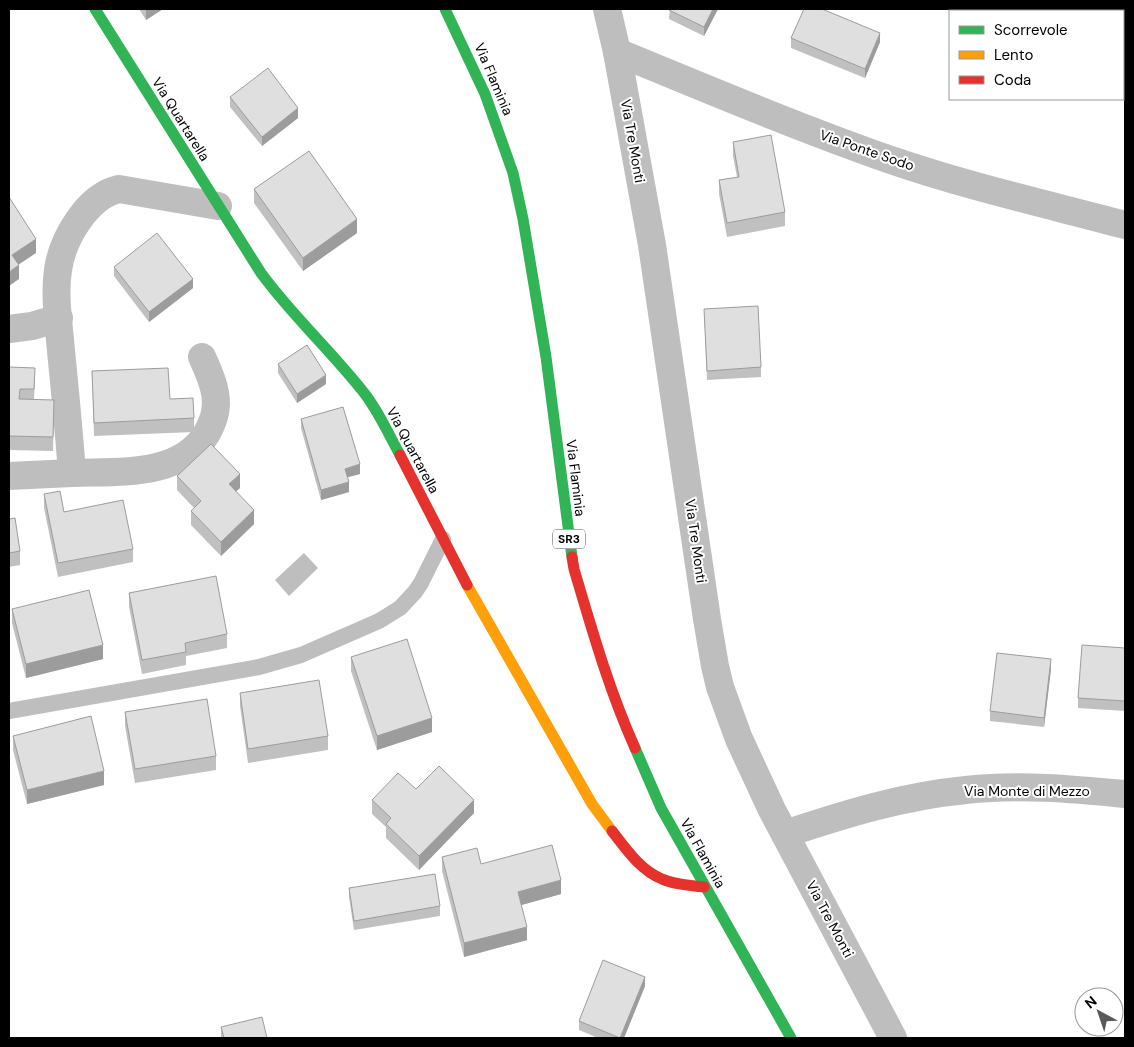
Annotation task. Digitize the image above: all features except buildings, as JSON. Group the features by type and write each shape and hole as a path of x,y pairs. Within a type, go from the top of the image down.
{"main road":[{"name":"Via Quartarella","path":"95,9 253,261 280,299 362,390 385,427 474,600 592,804 627,851 647,871 663,880 704,887"},
{"name":"Via Flaminia","path":"445,9 486,94 513,173 523,219 546,357 569,542 574,569 595,643 619,712 657,799 704,887 791,1038"}],"street":[{"name":"Via Tre Monti","path":"607,9 617,52 652,245 715,666 720,687 739,739 785,834 892,1038"},
{"name":"Via Ponte Sodo","path":"617,52 784,120 890,159 976,186 1125,225"},
{"path":"72,473 57,282 63,248 73,228 79,219 106,193 119,189 218,206"},
{"path":"9,329 32,326 59,318"},
{"path":"9,476 150,468 178,458 196,447 207,433 216,413 214,387 202,357"},
{"name":"Via Monte di Mezzo","path":"785,834 881,804 967,789 1057,788 1125,794"}],"lane":[{"path":"9,711 259,667 308,653 379,621 400,608 415,592 442,539"}],"shaded area":[{"path":"304,553 318,568 289,596 275,580"}],"traffic: fast":[{"path":"95,9 261,273 367,396 400,455"},
{"path":"445,9 485,94 513,173 523,219 546,357 572,557"},
{"path":"635,748 661,808 791,1038"}],"traffic: slow":[{"path":"467,585 592,804 612,831"}],"traffic: jam":[{"path":"400,455 467,585"},
{"path":"572,557 602,660 635,748"},
{"path":"612,831 640,865 654,875 667,881 704,887"}]}
